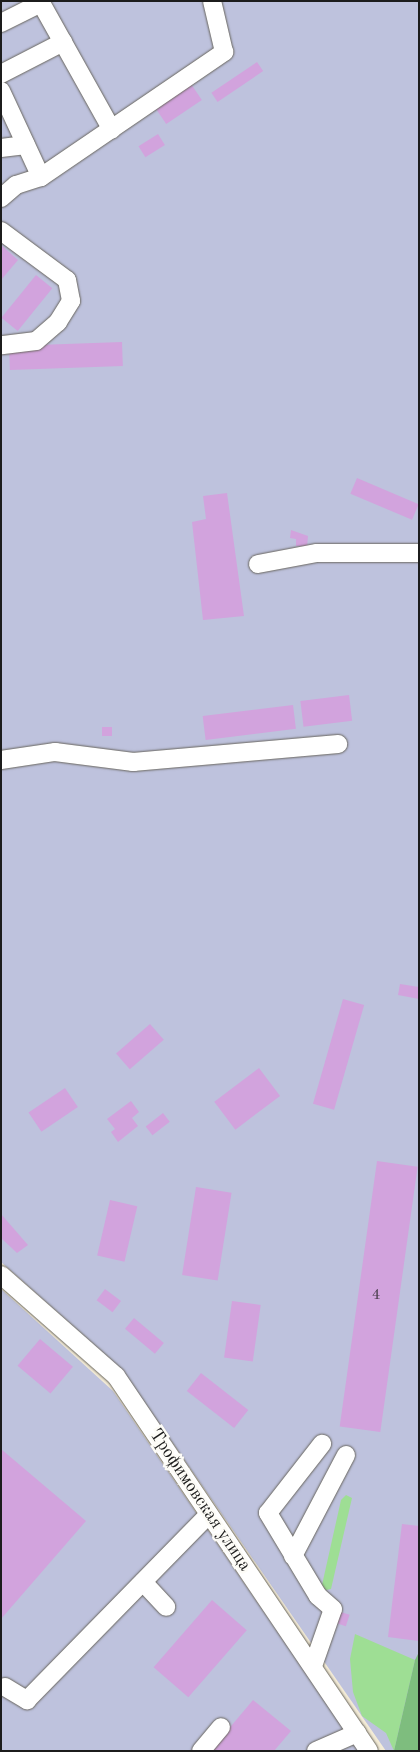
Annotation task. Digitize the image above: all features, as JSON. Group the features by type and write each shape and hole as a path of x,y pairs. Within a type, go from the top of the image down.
{"street":[{"path":"1,198 16,186 42,177 224,52 212,1"},
{"path":"1,23 41,3 112,130"},
{"path":"1,74 63,42"},
{"path":"1,91 42,177"},
{"path":"1,148 26,145"},
{"path":"1,231 67,280 71,301 58,322 36,341 1,345"},
{"path":"258,564 317,553 419,553"},
{"path":"1,760 55,752 133,762 338,744"},
{"name":"Трофимовская улица","path":"1,1275 116,1376 369,1751"},
{"path":"313,1666 333,1610 318,1596 268,1513 322,1444"},
{"path":"293,1556 346,1455"},
{"path":"5,1688 27,1700 208,1515"},
{"path":"143,1582 166,1607"},
{"path":"201,1751 221,1727"},
{"path":"316,1751 357,1733"}],"shaded area":[{"path":"1,1 419,1 419,1751 386,1751 122,1370 1,1262"},
{"path":"1,1289 113,1391 359,1751 1,1751"}],"green space":[{"path":"346,1495 352,1498 331,1589 326,1590 322,1585 341,1500"},
{"path":"355,1634 415,1660 394,1751 386,1733 362,1716 353,1692 350,1659"},
{"path":"419,1652 419,1751 394,1751 415,1660"}],"building":[{"path":"257,62 263,71 218,102 211,93"},
{"path":"189,81 202,100 166,124 153,105"},
{"path":"158,134 165,145 145,157 138,146"},
{"path":"1,245 18,260 1,280"},
{"path":"36,275 52,288 18,331 1,318"},
{"path":"122,342 123,366 10,370 9,346"},
{"path":"357,478 419,504 412,520 350,494"},
{"path":"227,493 244,616 203,620 192,522 206,519 203,496"},
{"path":"291,530 308,536 307,547 296,546 296,539 290,538"},
{"path":"349,695 352,721 304,727 300,701"},
{"path":"293,705 296,729 206,740 203,716"},
{"path":"102,727 112,727 112,736 102,736"},
{"path":"400,984 419,987 419,999 398,995"},
{"path":"343,999 364,1005 334,1110 313,1104"},
{"path":"150,1024 164,1040 130,1069 116,1054"},
{"path":"259,1068 280,1096 235,1130 214,1102"},
{"path":"65,1088 78,1107 41,1132 29,1113"},
{"path":"131,1101 139,1112 132,1118 138,1126 118,1142 111,1132 115,1129 107,1119"},
{"path":"163,1113 170,1122 152,1135 146,1127"},
{"path":"377,1161 418,1167 380,1432 340,1426"},
{"path":"196,1187 232,1193 218,1281 182,1275"},
{"path":"110,1200 137,1206 124,1262 97,1256"},
{"path":"1,1214 28,1245 17,1253 1,1238"},
{"path":"105,1289 121,1301 113,1312 97,1300"},
{"path":"232,1301 261,1305 253,1361 224,1357"},
{"path":"134,1318 164,1343 155,1354 125,1329"},
{"path":"40,1339 73,1367 50,1393 18,1366"},
{"path":"201,1373 248,1410 234,1428 187,1391"},
{"path":"1,1449 86,1521 1,1619"},
{"path":"402,1524 419,1526 419,1641 388,1637"},
{"path":"212,1600 247,1630 188,1697 154,1667"},
{"path":"341,1612 350,1615 346,1626 337,1623"},
{"path":"253,1700 291,1731 274,1751 210,1751"}]}
